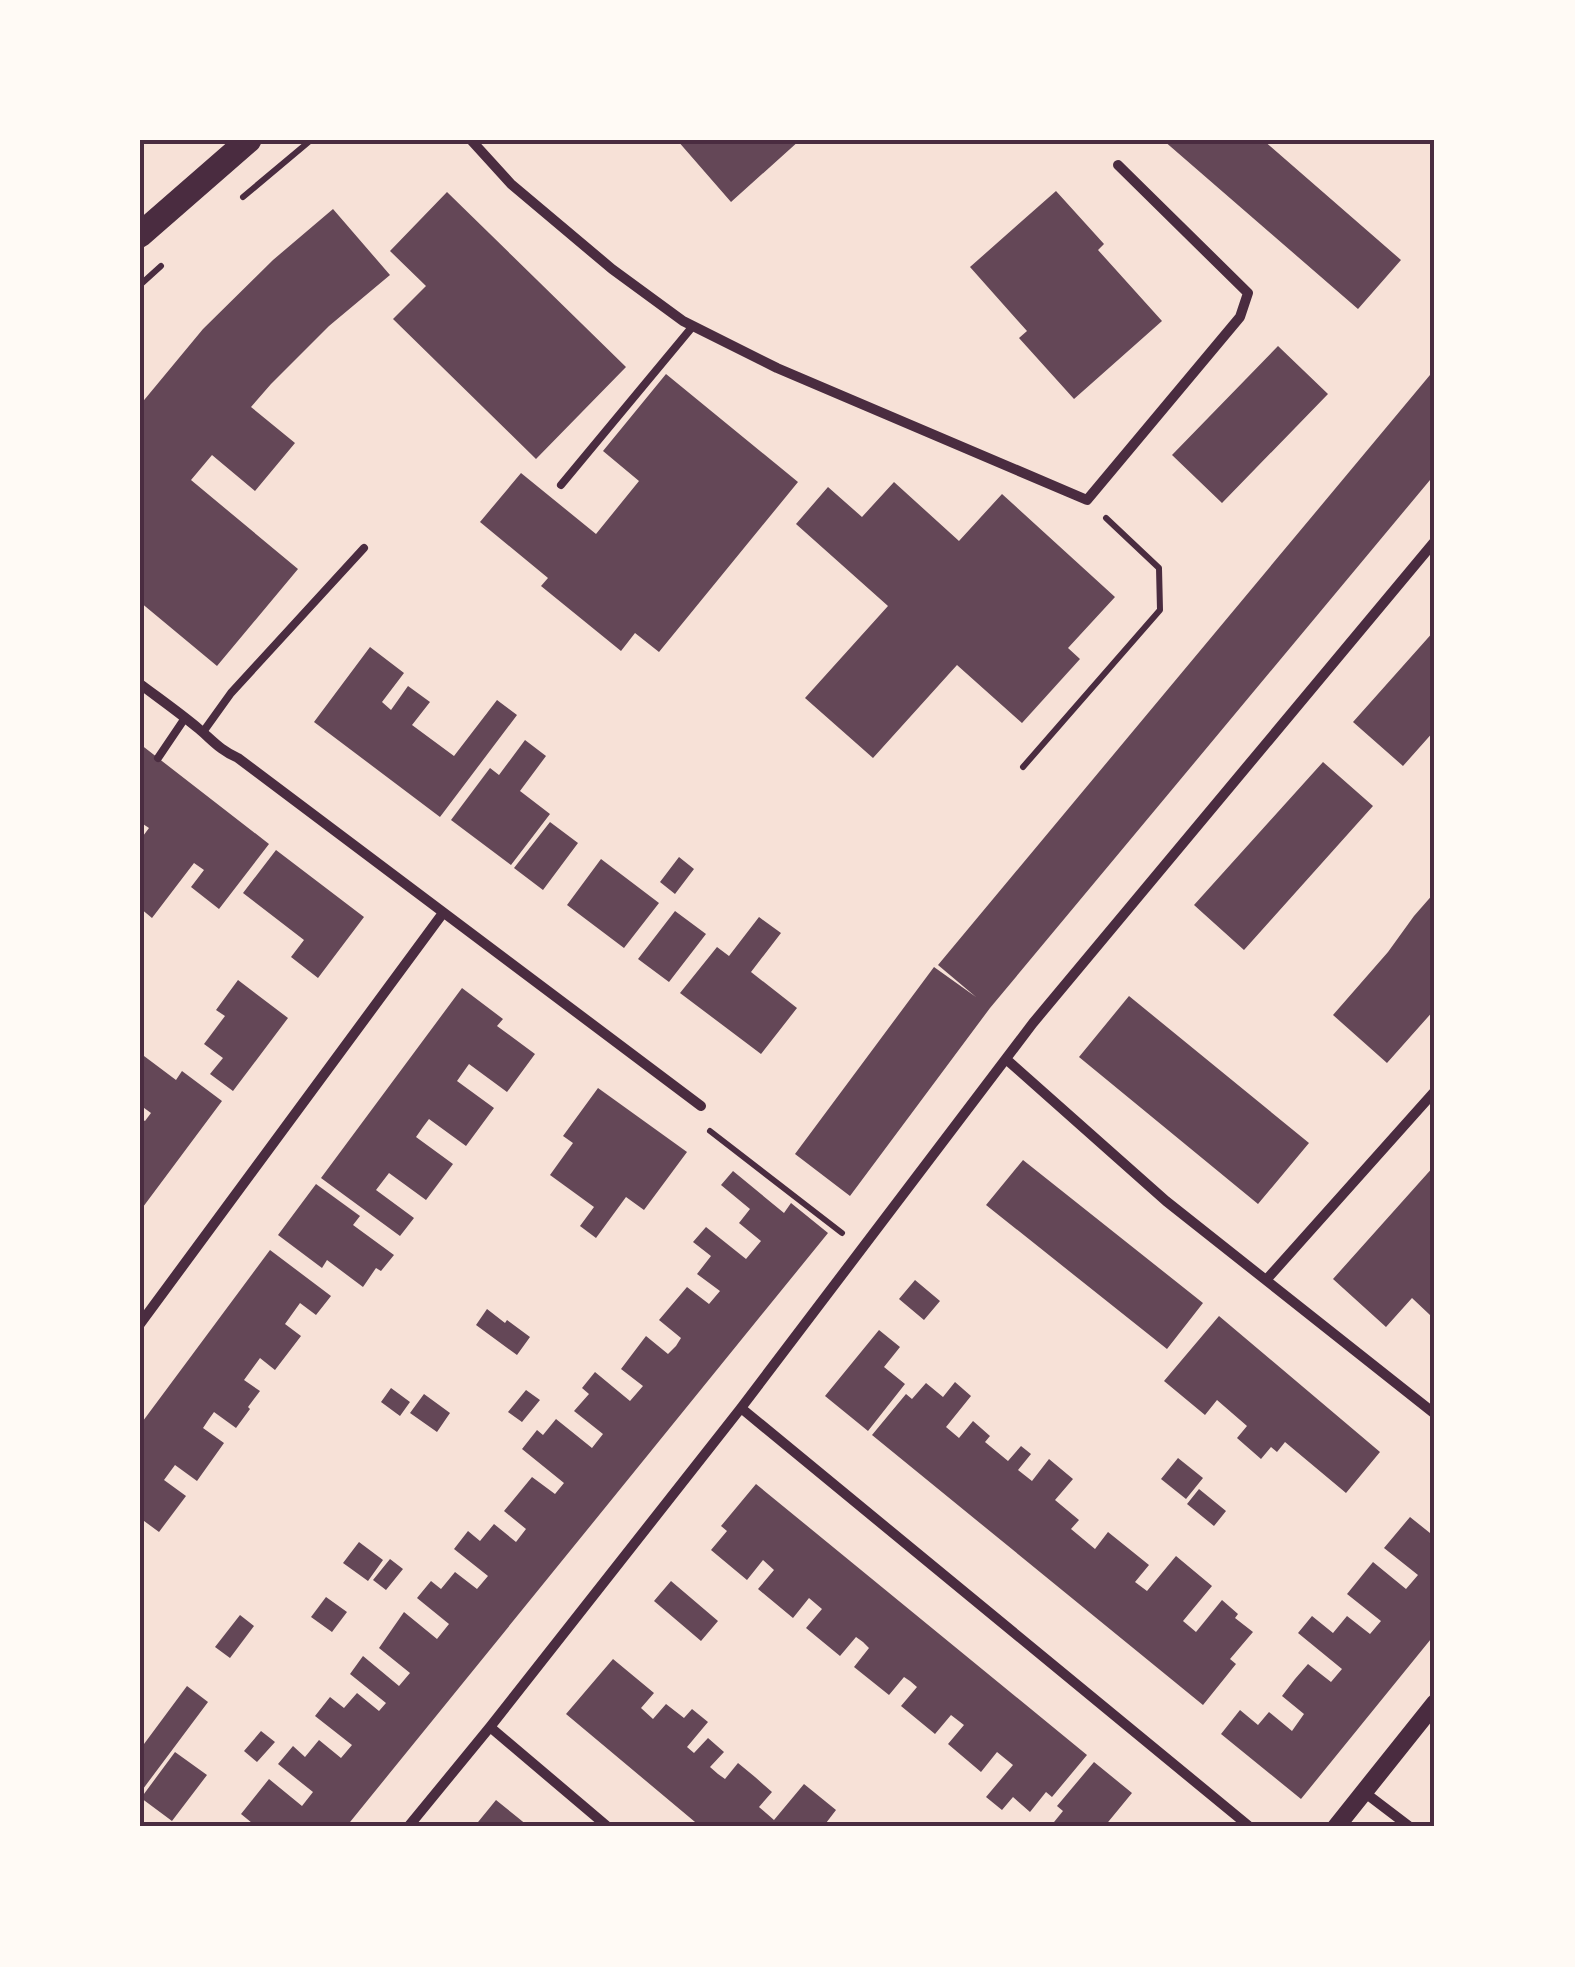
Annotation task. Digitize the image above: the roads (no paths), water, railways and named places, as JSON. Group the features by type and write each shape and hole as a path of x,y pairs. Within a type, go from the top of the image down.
{"main road":[{"path":"140,234 250,140"}],"street":[{"path":"470,140 511,184 612,269 693,326 777,368 1087,500 1240,317 1248,294 1118,165"},
{"path":"408,1827 742,1408 1044,1009 1435,541"},
{"path":"140,684 225,752 701,1106"},
{"path":"140,1324 443,913"},
{"path":"1006,1059 1166,1202 1435,1414"},
{"path":"1267,1279 1435,1091"},
{"path":"742,1408 1250,1827"},
{"path":"1336,1827 1435,1703"},
{"path":"490,1727 608,1827"},
{"path":"1364,1792 1410,1827"}],"lane":[{"path":"561,485 693,326"},
{"path":"204,732 230,693 364,548"},
{"path":"158,758 185,718"}]}
